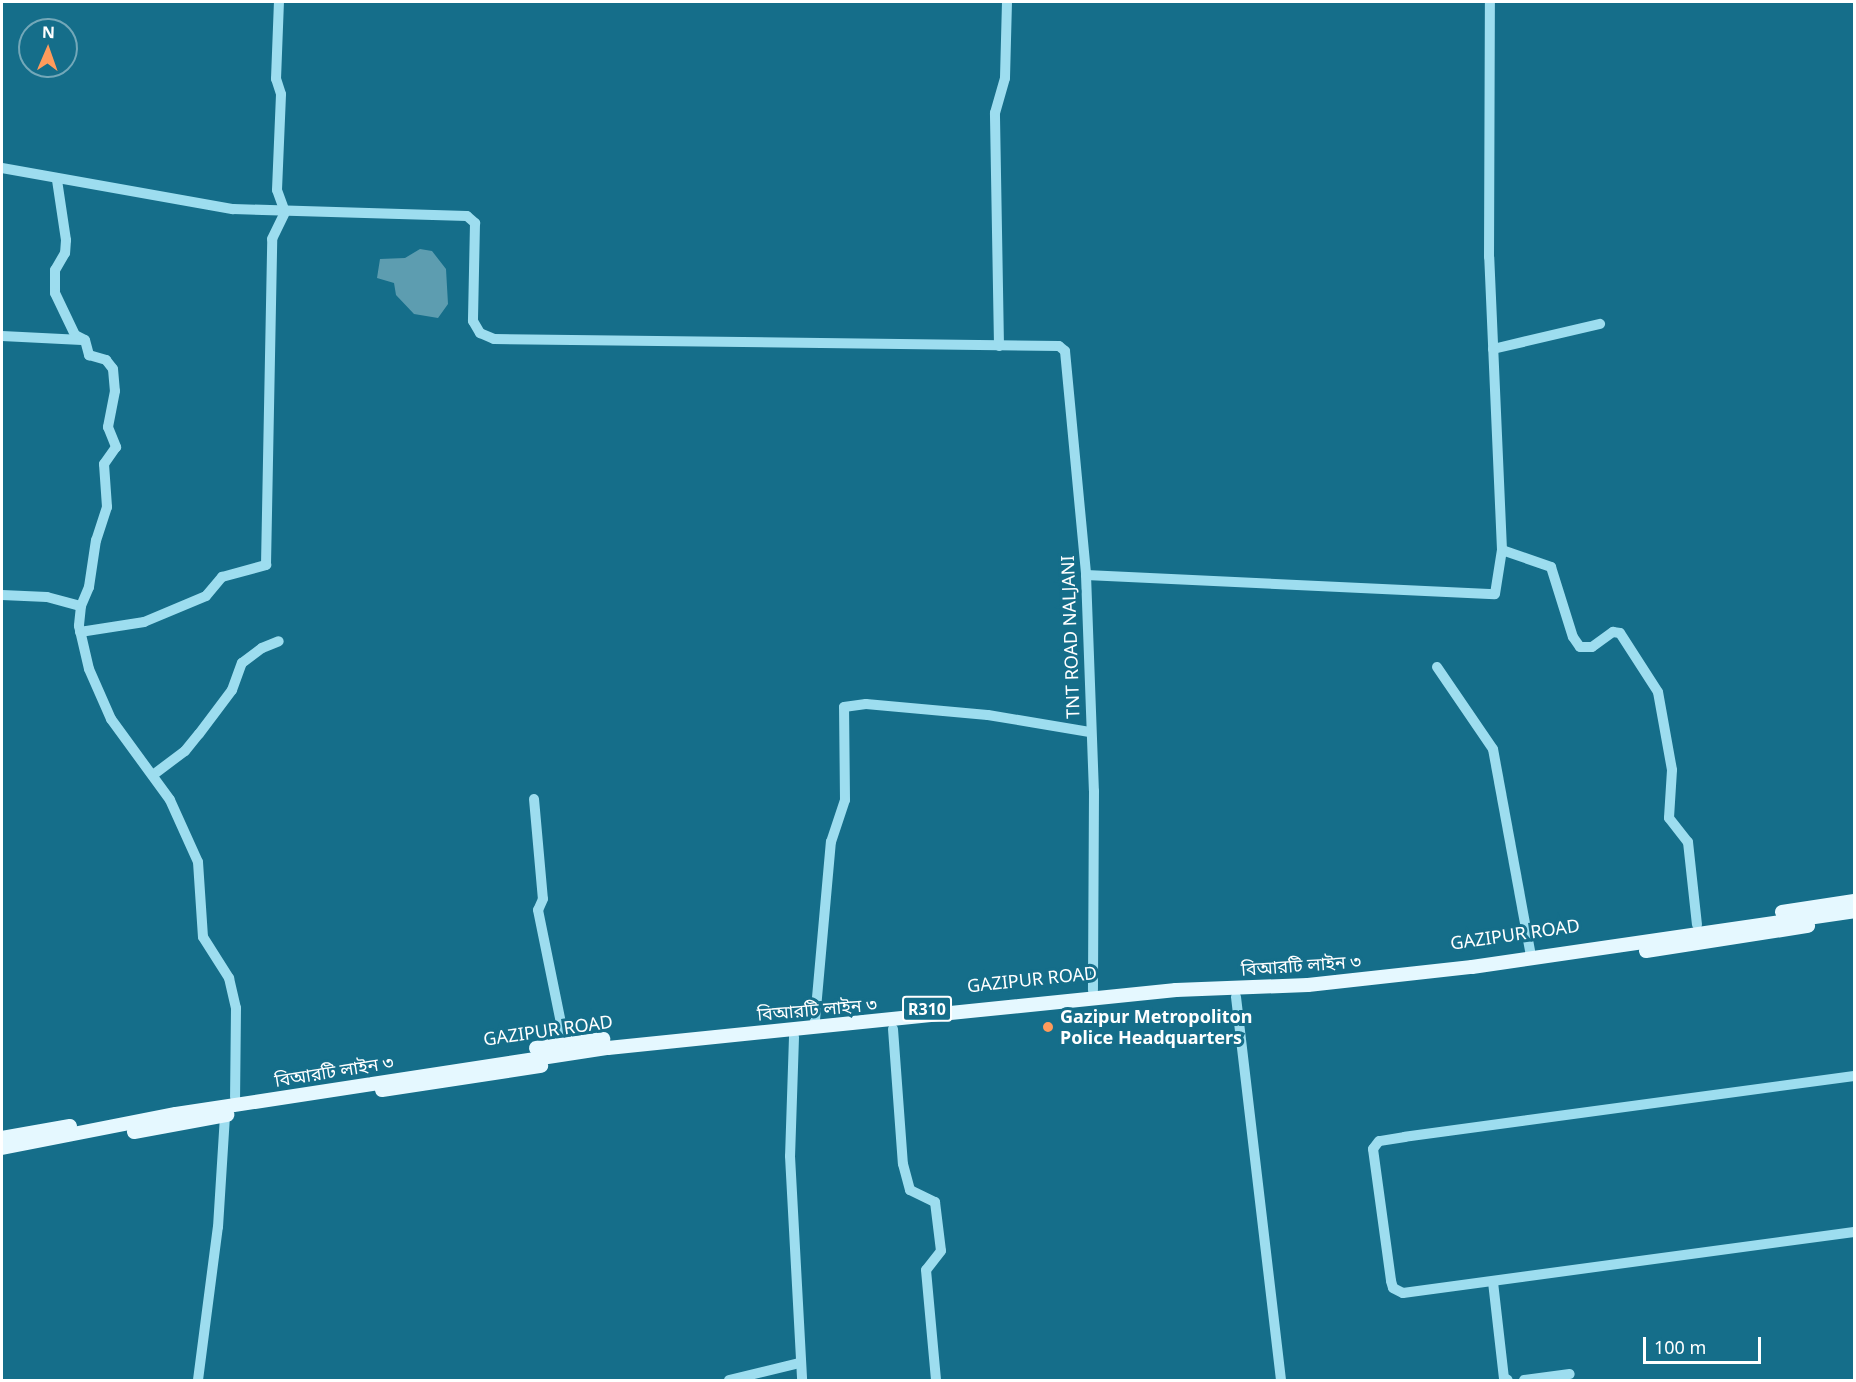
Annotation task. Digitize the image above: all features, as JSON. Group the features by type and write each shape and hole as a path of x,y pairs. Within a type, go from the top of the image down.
{"main road":[{"name":"GAZIPUR ROAD","path":"2,1138 565,1043 815,1020 1093,990 1308,976 1530,951 1854,902"},
{"name":"বিআরটি লাইন ৩","path":"2,1148 176,1114 608,1048 1176,990 1308,985 1460,968 1854,911"},
{"name":"GAZIPUR ROAD","path":"2,1154 593,1057 1236,997 1309,993 1474,975 1854,920"}],"street":[{"path":"80,632 144,622 206,596 222,577 266,565 272,239 285,212 277,190 279,2"},
{"path":"999,346 995,113 1005,78 1007,2"},
{"path":"1086,575 1496,594 1502,549 1493,348 1490,2"},
{"name":"TNT ROAD NALJANI","path":"2,168 57,180 233,209 467,216 475,224 474,321 480,333 494,339 1059,346 1065,351 1086,575 1093,990"},
{"path":"57,180 66,240 65,253 55,270 55,293 75,335 85,340 89,356 106,360 113,369 114,391 108,427 116,447 104,464 107,507 96,540 89,587 81,606 80,632 89,669 111,719 170,800 198,862 203,938 232,987 236,1008 235,1097"},
{"path":"1493,348 1600,324"},
{"path":"2,336 85,340"},
{"path":"1502,549 1551,567 1573,637 1580,647 1592,647 1613,632 1620,633 1658,692 1672,770 1669,818 1688,842 1697,924"},
{"path":"2,596 47,597 81,606"},
{"path":"153,775 185,751 199,734 232,690 242,663 262,648 279,641"},
{"path":"1437,668 1493,749 1530,951"},
{"path":"815,1020 831,842 845,800 844,707 866,704 988,715 1090,732"},
{"path":"534,799 543,899 538,910 565,1043"},
{"path":"1236,997 1281,1380"},
{"path":"893,1029 903,1164 910,1190 935,1202 940,1242 941,1251 926,1270 936,1380"},
{"path":"794,1037 790,1156 802,1380"},
{"path":"1854,1076 1375,1144 1393,1288 1403,1293 1854,1232"},
{"path":"198,1380 218,1227 225,1116"},
{"path":"1493,1282 1504,1378 1508,1380"},
{"path":"729,1380 800,1363"},
{"path":"1524,1380 1570,1374"}],"water":[{"path":"420,249 432,251 446,269 448,304 438,318 414,314 396,295 394,283 377,278 380,259 405,258"}],"place":[{"name":"Gazipur Metropoliton Police Headquarters","path":"1048,1027"}]}
